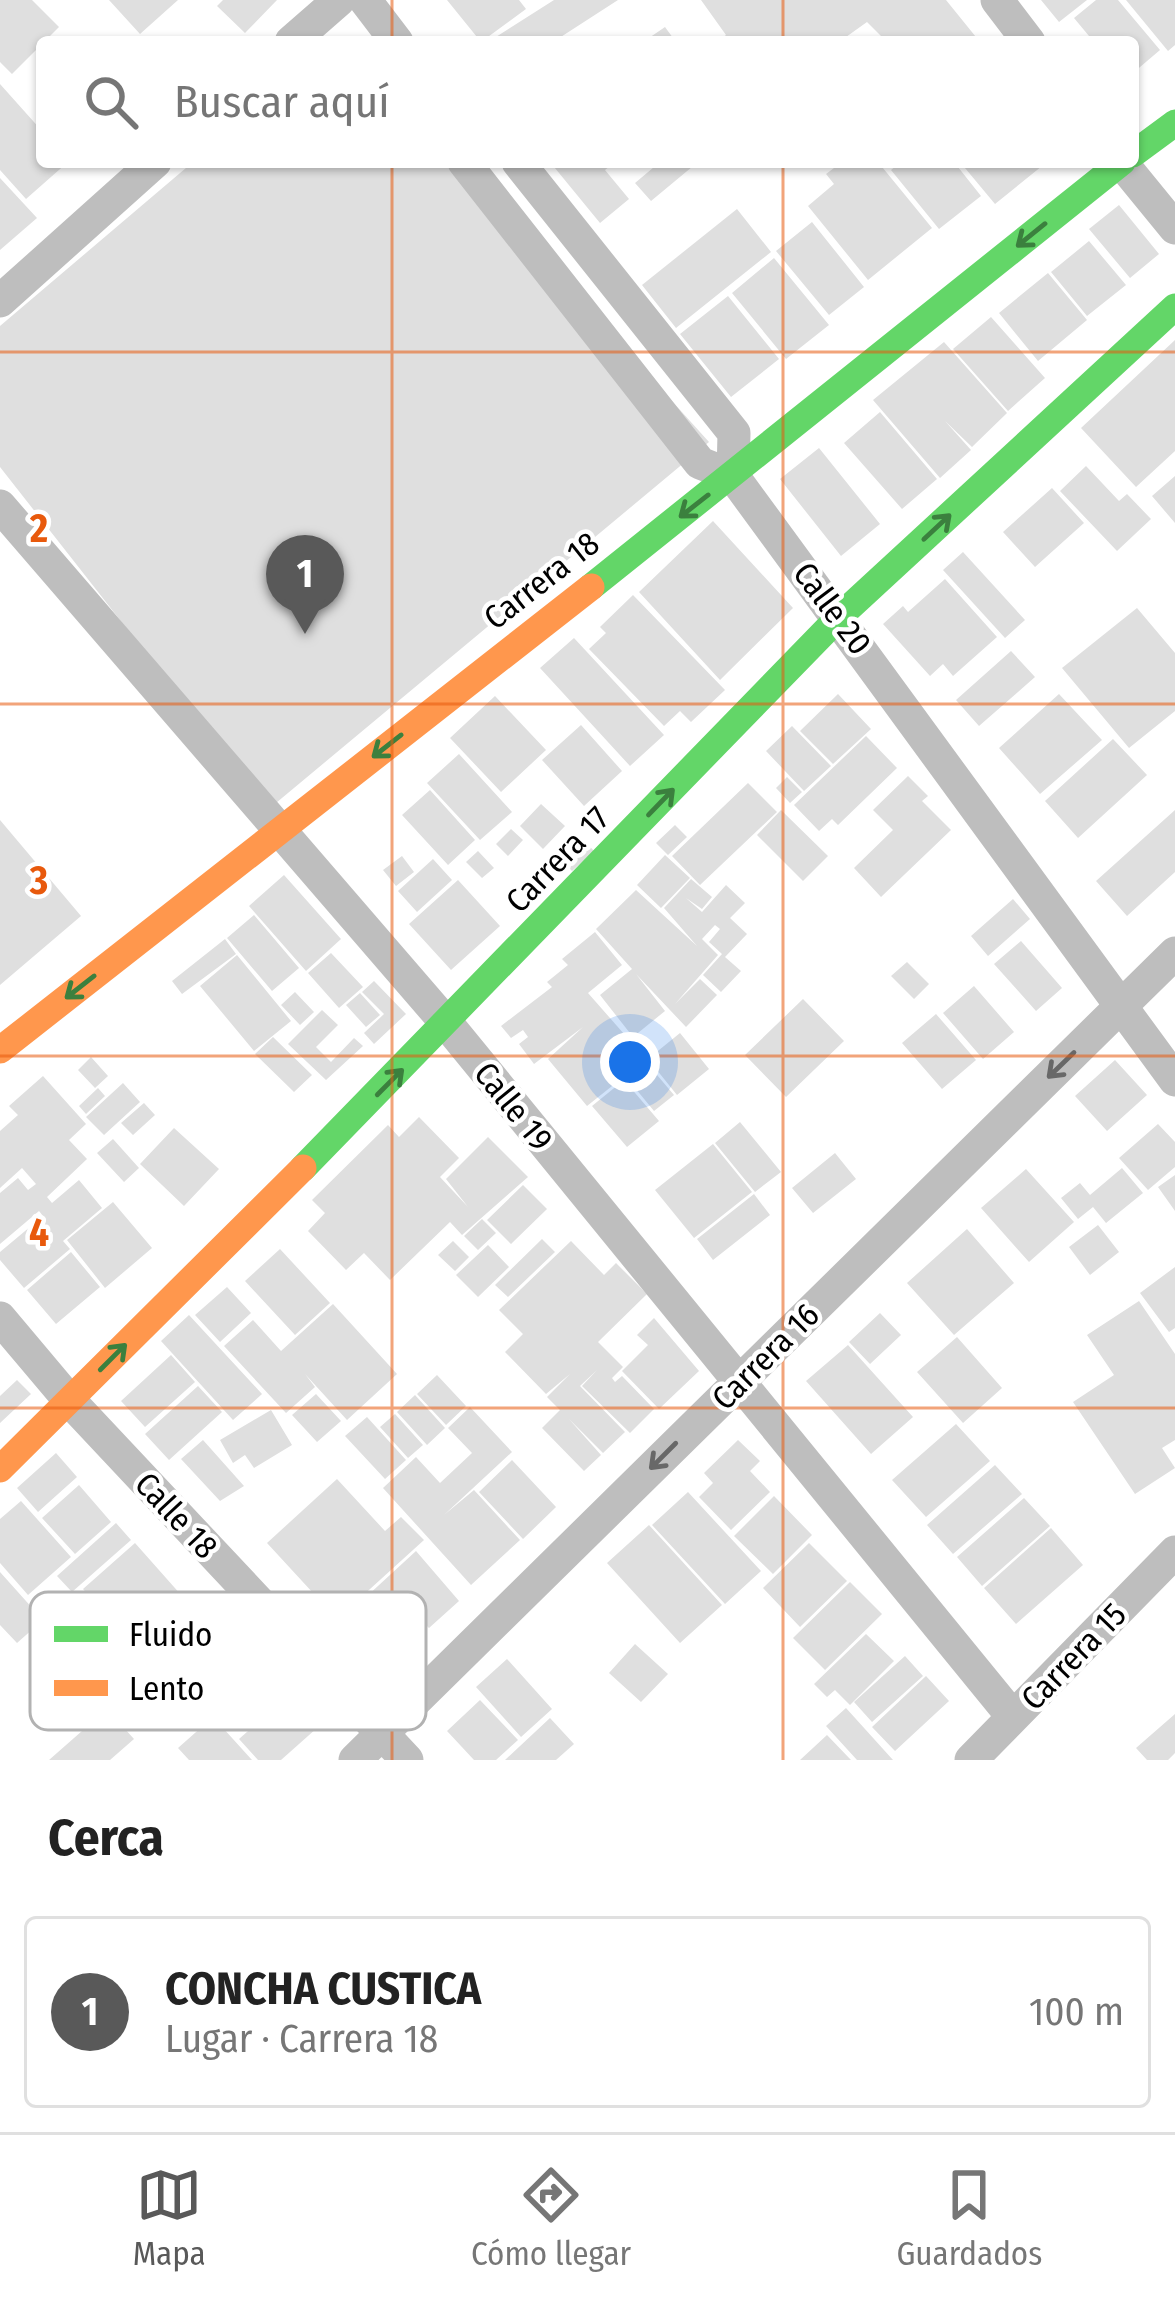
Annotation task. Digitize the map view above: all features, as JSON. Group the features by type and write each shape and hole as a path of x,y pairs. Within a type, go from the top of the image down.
{"street":[{"path":"298,36 339,0"},
{"path":"365,0 392,36"},
{"path":"997,0 1024,36"},
{"path":"1139,150 1175,123"},
{"path":"0,301 148,168"},
{"name":"Calle 20","path":"469,168 700,464 733,476 840,616 1175,1080"},
{"path":"523,168 734,433 733,476"},
{"name":"Carrera 18","path":"0,1050 733,476 1115,168"},
{"path":"1127,168 1175,228"},
{"name":"Carrera 17","path":"0,1469 448,1025 840,616 1175,308"},
{"name":"Calle 19","path":"0,506 448,1025 1013,1717"},
{"name":"Carrera 16","path":"426,1690 1175,953"},
{"name":"Calle 18","path":"0,1318 69,1400 249,1592"},
{"name":"Carrera 15","path":"971,1760 1175,1552"},
{"name":"Calle 18","path":"378,1730 407,1760"},
{"name":"Carrera 16","path":"355,1760 386,1730"}],"building":[{"path":"0,0 32,0 59,27 50,36 36,36 36,50 12,74 0,62"},
{"path":"109,0 178,0 140,34"},
{"path":"223,0 277,0 245,33 217,6"},
{"path":"447,0 519,0 526,9 489,36 476,36"},
{"path":"554,0 618,0 562,36 497,36"},
{"path":"701,0 946,0 975,36 881,36 867,22 847,36 726,35"},
{"path":"1041,0 1087,0 1059,22"},
{"path":"1096,0 1118,0 1160,50 1139,68 1139,36 1089,36 1074,18"},
{"path":"1126,0 1175,0 1175,45 1168,51"},
{"path":"0,84 36,124 36,168 61,168 26,199 0,170"},
{"path":"186,168 461,168 709,442 276,803 262,801 0,467 0,326"},
{"path":"555,168 608,168 629,199 600,223"},
{"path":"653,168 691,168 651,201 635,183"},
{"path":"834,168 883,168 932,228 868,280 808,206 834,184 826,174"},
{"path":"959,168 981,196 939,229 891,170"},
{"path":"965,168 1040,168 995,204"},
{"path":"0,178 37,218 0,250"},
{"path":"1119,205 1159,254 1130,278 1089,229"},
{"path":"737,209 771,252 676,328 642,285"},
{"path":"812,222 864,287 829,315 776,251"},
{"path":"1089,241 1126,285 1087,316 1051,272"},
{"path":"774,258 829,325 786,359 732,293"},
{"path":"1048,273 1087,320 1038,361 999,313"},
{"path":"728,296 779,359 731,397 680,334"},
{"path":"991,317 1045,378 1008,411 953,349"},
{"path":"1175,340 1175,451 1136,487 1081,428"},
{"path":"944,342 1007,413 972,447 945,421 971,450 940,478 873,400"},
{"path":"880,412 937,479 902,509 844,443"},
{"path":"819,448 880,524 841,556 780,479"},
{"path":"1086,466 1119,501 1127,494 1151,519 1117,551 1060,491"},
{"path":"1175,476 1175,523 1152,496"},
{"path":"1052,488 1084,523 1035,567 1003,532"},
{"path":"713,521 793,608 720,680 639,592"},
{"path":"963,552 1025,620 1005,638 943,570"},
{"path":"945,579 997,637 953,676 943,664 930,676 883,624 903,606 908,612"},
{"path":"633,595 725,690 691,722 680,711 664,726 589,649 606,633 600,627"},
{"path":"1137,608 1175,653 1175,711 1129,748 1062,668"},
{"path":"574,638 664,735 630,766 540,668"},
{"path":"1011,651 1035,677 979,726 956,700"},
{"path":"838,694 871,729 833,764 800,731"},
{"path":"1059,694 1102,740 1040,794 999,748"},
{"path":"495,696 546,750 501,792 450,738"},
{"path":"581,725 622,771 584,806 542,760"},
{"path":"792,726 831,766 804,791 766,751"},
{"path":"866,736 897,768 838,825 832,819 819,831 794,805"},
{"path":"1113,739 1147,775 1078,838 1045,801"},
{"path":"459,754 512,812 480,840 427,783"},
{"path":"908,776 928,796 922,801 951,830 881,897 854,868 893,830 873,810"},
{"path":"787,777 802,792 790,803 776,788"},
{"path":"748,783 777,812 700,885 672,856"},
{"path":"430,790 475,840 448,865 402,815"},
{"path":"541,804 565,826 543,849 520,826"},
{"path":"781,810 828,856 803,881 757,835"},
{"path":"1175,810 1175,872 1127,916 1096,881"},
{"path":"0,820 81,916 0,985"},
{"path":"675,825 687,837 668,855 656,843"},
{"path":"511,829 523,840 508,856 496,844"},
{"path":"582,838 594,851 572,871 560,858"},
{"path":"478,851 494,868 482,878 466,862"},
{"path":"665,855 690,878 661,908 637,885"},
{"path":"402,856 414,872 396,886 383,870"},
{"path":"433,859 452,880 417,912 398,891"},
{"path":"284,875 341,939 306,971 249,906"},
{"path":"691,879 712,897 702,909 686,898 702,912 726,885 745,903 730,918 747,934 725,957 741,971 721,992 703,975 722,954 709,942 720,929 715,925 702,939 718,955 675,1004 700,979 717,995 686,1027 636,974 665,1011 633,1037 600,995 632,969 596,929 636,890 697,946 664,908"},
{"path":"458,880 500,926 451,970 409,924"},
{"path":"1013,899 1030,919 988,956 971,936"},
{"path":"254,915 299,968 272,991 227,938"},
{"path":"595,932 622,965 588,993 646,1059 587,1106 548,1059 583,1027 534,1064 519,1044 528,1037 523,1030 511,1038 501,1026 552,987 547,982 568,965 562,959"},
{"path":"225,939 236,954 182,994 172,981"},
{"path":"1021,941 1062,988 1036,1011 994,964"},
{"path":"331,953 363,987 339,1008 308,973"},
{"path":"237,955 291,1021 254,1051 200,986"},
{"path":"907,962 929,984 914,999 891,976"},
{"path":"374,981 406,1014 374,1044 364,1033 384,1014 362,992"},
{"path":"974,986 1014,1032 983,1059 943,1013"},
{"path":"295,992 314,1012 300,1025 281,1005"},
{"path":"360,993 380,1015 366,1027 346,1005"},
{"path":"803,999 844,1041 786,1097 745,1055"},
{"path":"322,1010 338,1025 316,1047 331,1062 354,1038 363,1046 326,1080 288,1044"},
{"path":"936,1014 976,1060 942,1089 902,1043"},
{"path":"680,1033 709,1069 677,1095 648,1059"},
{"path":"273,1037 312,1075 294,1092 255,1054"},
{"path":"91,1057 108,1076 95,1088 78,1070"},
{"path":"1115,1060 1147,1095 1107,1131 1075,1096"},
{"path":"646,1062 674,1095 654,1111 626,1077"},
{"path":"43,1076 86,1124 69,1140 87,1159 47,1197 52,1203 79,1180 102,1208 63,1241 70,1249 24,1288 0,1260 0,1252 43,1216 39,1211 0,1244 0,1193 18,1178 28,1190 36,1184 22,1168 0,1188 0,1131 18,1115 9,1106"},
{"path":"624,1080 659,1121 627,1147 592,1106"},
{"path":"123,1083 140,1102 104,1135 86,1117"},
{"path":"98,1088 105,1096 86,1114 79,1106"},
{"path":"144,1103 155,1115 133,1135 121,1123"},
{"path":"419,1117 459,1158 440,1177 468,1207 446,1179 488,1137 528,1177 462,1235 450,1222 390,1280 364,1253 346,1270 308,1231 325,1213 312,1200 388,1125 399,1137"},
{"path":"740,1122 781,1172 755,1192 715,1143"},
{"path":"1158,1124 1175,1142 1175,1167 1148,1190 1119,1158"},
{"path":"174,1128 219,1169 184,1206 140,1164"},
{"path":"113,1139 139,1168 124,1182 97,1153"},
{"path":"713,1144 752,1192 694,1238 655,1190"},
{"path":"835,1153 856,1179 813,1213 792,1188"},
{"path":"1122,1168 1143,1193 1106,1223 1093,1207 1078,1219 1061,1198 1080,1183 1090,1195"},
{"path":"1026,1169 1074,1222 1029,1262 981,1208"},
{"path":"1175,1175 1175,1211 1158,1187"},
{"path":"523,1185 547,1209 511,1244 487,1220"},
{"path":"754,1194 770,1215 713,1260 697,1239"},
{"path":"113,1202 152,1248 105,1288 67,1240"},
{"path":"482,1219 496,1233 478,1250 464,1236"},
{"path":"1098,1225 1119,1252 1090,1275 1069,1247"},
{"path":"967,1229 1014,1283 954,1335 907,1283"},
{"path":"542,1239 555,1252 508,1297 495,1285"},
{"path":"453,1241 469,1257 455,1271 438,1255"},
{"path":"571,1241 604,1275 616,1263 647,1294 598,1342 623,1367 612,1378 615,1382 622,1376 654,1409 630,1433 582,1386 597,1370 580,1386 625,1432 603,1453 569,1419 601,1455 584,1471 542,1428 560,1410 547,1397 570,1374 546,1394 505,1352 523,1334 499,1310"},
{"path":"488,1245 509,1267 478,1297 456,1275"},
{"path":"280,1249 330,1303 295,1335 245,1281"},
{"path":"71,1252 100,1287 56,1324 27,1290"},
{"path":"1175,1267 1175,1328 1169,1332 1140,1293"},
{"path":"227,1287 251,1313 220,1342 195,1315"},
{"path":"1139,1301 1175,1354 1175,1440 1162,1448 1175,1468 1135,1494 1073,1402 1114,1375 1087,1335"},
{"path":"333,1304 397,1374 347,1420 305,1374 315,1387 286,1413 224,1346 253,1320 281,1351"},
{"path":"880,1313 901,1335 870,1364 849,1342"},
{"path":"189,1315 262,1394 233,1420 161,1341"},
{"path":"654,1318 699,1371 659,1409 622,1371 648,1345 637,1335"},
{"path":"957,1337 1002,1388 963,1423 917,1372"},
{"path":"848,1345 913,1417 871,1454 806,1381"},
{"path":"171,1355 195,1382 145,1427 121,1401"},
{"path":"437,1375 466,1406 446,1425 417,1394"},
{"path":"17,1380 31,1394 0,1423 0,1396"},
{"path":"198,1386 222,1412 169,1460 145,1434"},
{"path":"316,1394 341,1421 317,1442 292,1415"},
{"path":"415,1395 445,1428 427,1445 397,1412"},
{"path":"470,1407 512,1452 444,1515 474,1490 520,1540 471,1585 383,1488 416,1457 440,1483 472,1453 448,1428"},
{"path":"271,1410 292,1445 254,1468 245,1455 233,1463 220,1440"},
{"path":"395,1414 423,1445 408,1458 380,1427"},
{"path":"367,1417 406,1460 385,1479 345,1436"},
{"path":"956,1424 990,1461 926,1517 892,1480"},
{"path":"203,1440 244,1486 220,1501 181,1459"},
{"path":"738,1440 760,1461 750,1471 770,1492 731,1530 699,1497 713,1483 704,1473"},
{"path":"56,1453 77,1477 38,1512 17,1488"},
{"path":"512,1460 556,1507 523,1539 479,1492"},
{"path":"995,1465 1022,1494 953,1554 927,1525"},
{"path":"337,1479 385,1531 401,1517 424,1540 367,1592 312,1592 267,1543"},
{"path":"79,1485 111,1522 75,1554 42,1518"},
{"path":"688,1492 761,1571 725,1604 652,1525"},
{"path":"774,1496 812,1535 773,1574 734,1536"},
{"path":"1024,1498 1050,1526 982,1586 957,1557"},
{"path":"21,1501 71,1557 28,1595 0,1563 0,1519"},
{"path":"116,1523 131,1540 72,1592 57,1576"},
{"path":"649,1525 722,1605 680,1643 607,1563"},
{"path":"1051,1528 1083,1565 1016,1624 984,1588"},
{"path":"135,1543 178,1592 86,1592 83,1589"},
{"path":"809,1543 847,1581 800,1627 763,1588"},
{"path":"416,1551 459,1601 429,1628 426,1592 371,1592"},
{"path":"0,1572 30,1605 30,1632 17,1643 0,1625"},
{"path":"850,1582 882,1614 825,1670 793,1638"},
{"path":"866,1634 894,1661 850,1705 835,1690 827,1697 814,1684"},
{"path":"635,1644 668,1674 641,1702 609,1673"},
{"path":"905,1656 923,1676 872,1722 854,1702"},
{"path":"507,1659 552,1709 521,1737 476,1687"},
{"path":"926,1676 949,1701 895,1751 872,1727"},
{"path":"480,1700 518,1740 496,1760 474,1760 447,1731"},
{"path":"846,1708 893,1760 857,1760 826,1726"},
{"path":"1175,1714 1175,1753 1168,1760 1147,1760 1136,1748"},
{"path":"550,1718 574,1744 556,1760 505,1760"},
{"path":"83,1730 126,1730 134,1739 110,1760 49,1760"},
{"path":"198,1730 225,1730 252,1760 189,1760 178,1748"},
{"path":"249,1730 315,1730 281,1760 258,1760 239,1739"},
{"path":"827,1735 851,1760 800,1760"}],"traffic: fast":[{"path":"1139,150 1175,123"},
{"path":"591,587 1115,168"},
{"path":"303,1168 840,616 1175,307"}],"traffic: slow":[{"path":"0,1050 591,587"},
{"path":"0,1469 303,1168"}],"place":[{"name":"CONCHA CUSTICA","path":"305,634"}]}
